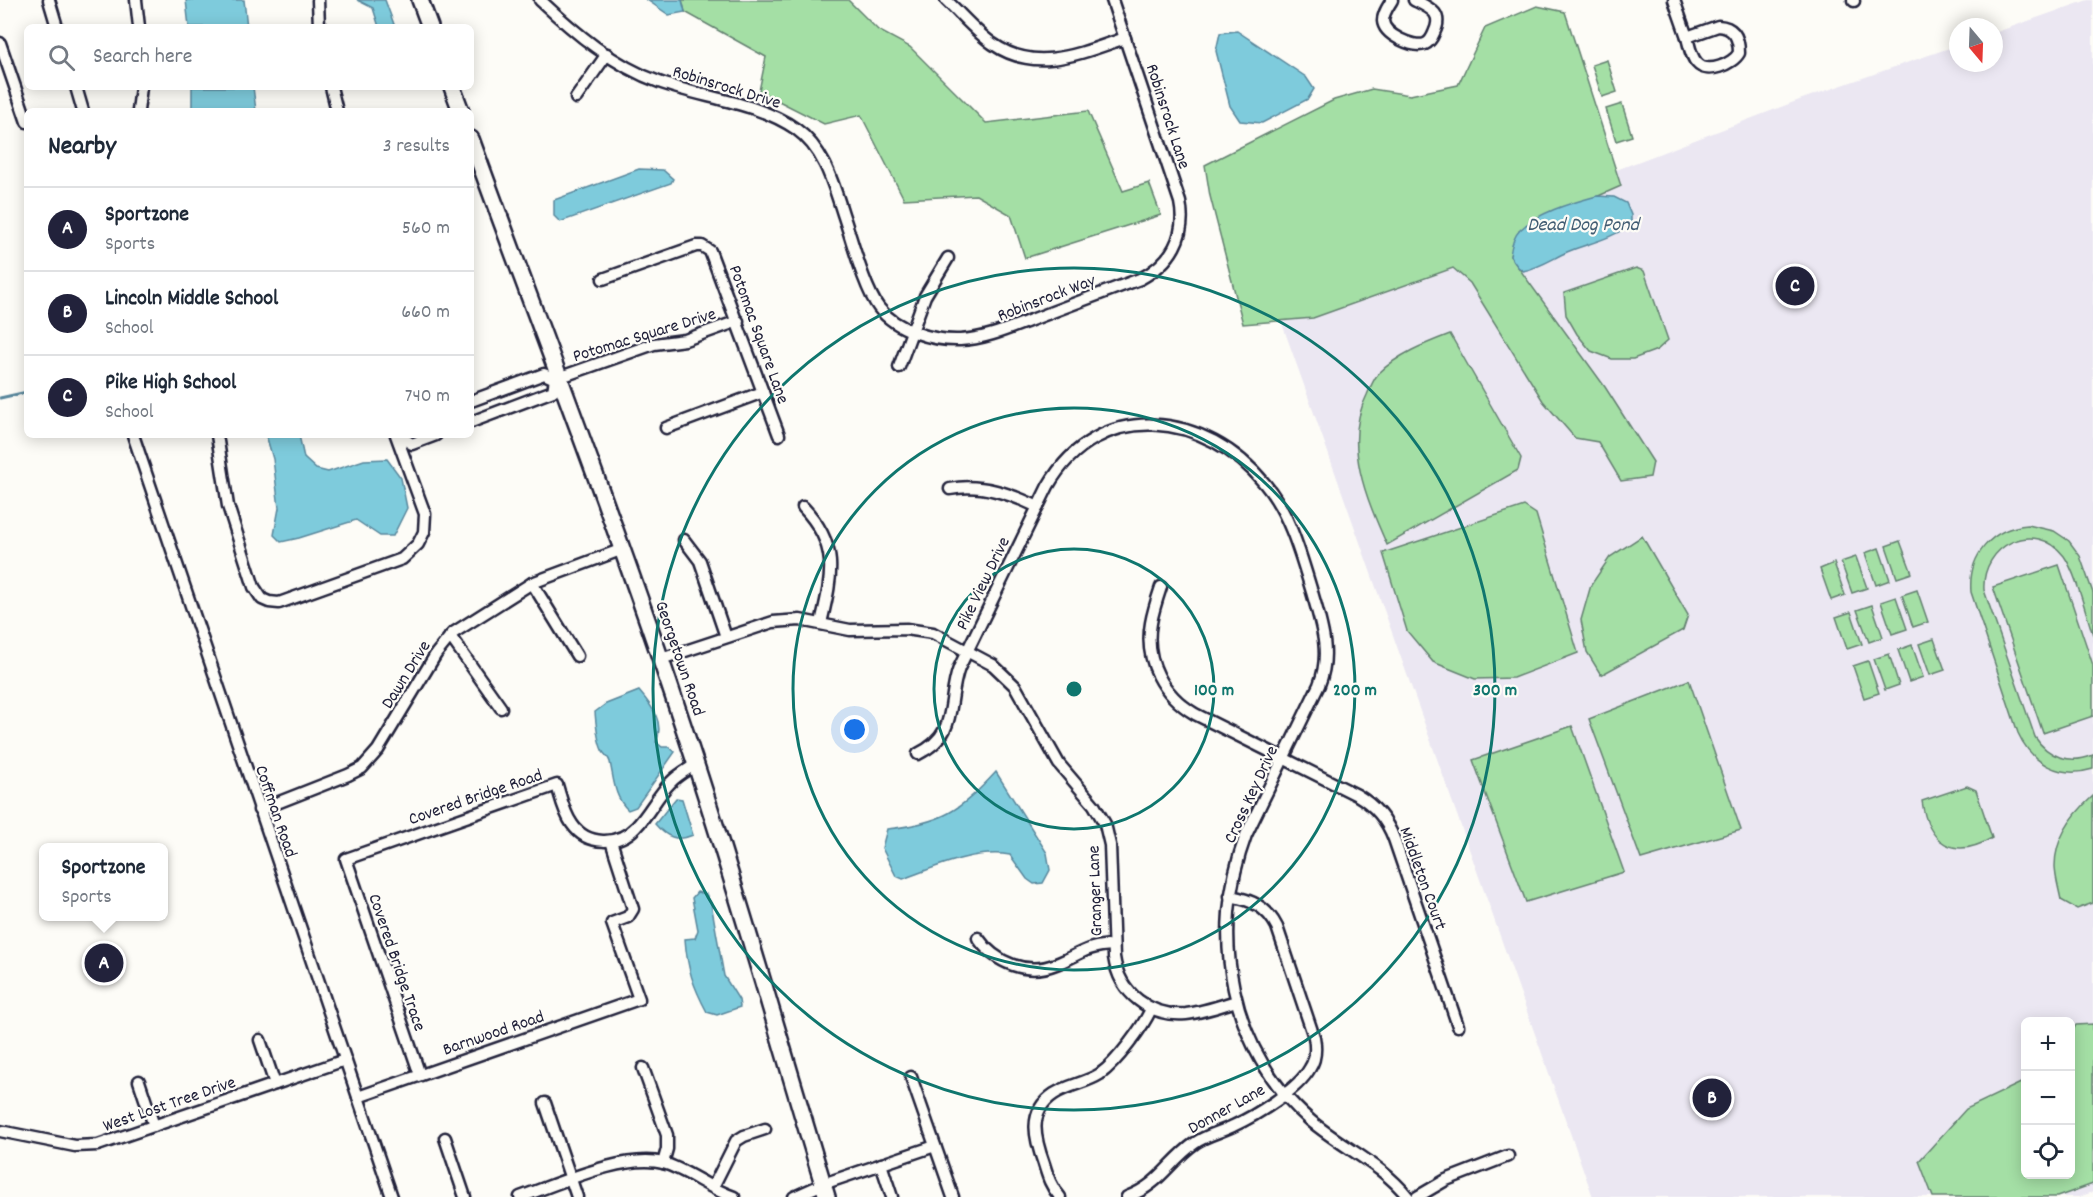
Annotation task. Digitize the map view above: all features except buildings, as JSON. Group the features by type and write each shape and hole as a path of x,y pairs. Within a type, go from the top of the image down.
{"main road":[{"path":"420,0 429,24"},
{"path":"453,90 459,108"},
{"name":"Georgetown Road","path":"474,148 557,378 623,549 661,659 696,764 825,1190"}],"street":[{"path":"49,0 56,24"},
{"path":"136,0 139,24"},
{"path":"318,0 319,24"},
{"name":"Robinsrock Drive","path":"540,0 571,28 633,70 659,82 769,114 802,134 817,151 828,170 872,298 889,318 912,330"},
{"path":"946,0 992,43 1023,58 1050,60 1063,58 1125,38"},
{"name":"Robinsrock Lane","path":"1112,0 1180,202 1182,223 1177,244"},
{"path":"1392,0 1383,18 1386,29 1413,44 1423,44 1431,39 1437,27 1437,19 1433,11 1414,0"},
{"path":"1674,0 1695,62 1703,68 1712,68 1731,62 1738,53 1737,39 1728,28 1718,26 1687,37"},
{"path":"0,43 24,113"},
{"path":"576,98 607,54"},
{"path":"77,90 83,108"},
{"path":"138,108 141,90"},
{"path":"332,90 336,108"},
{"name":"Robinsrock Way","path":"912,330 941,339 957,340 978,338 995,333 1140,279 1160,267 1177,244"},
{"name":"Potomac Square Lane","path":"603,279 696,246 706,248 714,256 779,435"},
{"path":"899,367 925,296 948,258"},
{"name":"Potomac Square Drive","path":"557,378 654,344 685,340 738,321"},
{"path":"474,400 544,374 557,378 553,390 474,421"},
{"path":"666,428 764,392"},
{"name":"Pike View Drive","path":"661,659 773,622 800,620 850,630 906,629 933,633 966,652 1059,467 1077,448 1103,433 1120,427 1151,424"},
{"name":"Cross Key Drive","path":"1151,424 1167,425 1211,440 1233,453 1264,483 1277,501 1290,528 1323,632 1326,655 1319,685 1246,836 1237,865 1230,896 1227,931 1228,953 1236,1001 1255,1049 1285,1093 1308,1119 1335,1141 1381,1169 1408,1197"},
{"name":"Coffman Road","path":"134,438 392,1197"},
{"path":"217,438 228,506 254,587 262,599 279,603 402,559 418,544 424,532 425,514 400,438"},
{"path":"402,438 412,444 428,438"},
{"path":"950,489 977,488 999,492 1038,507"},
{"path":"802,507 819,528 830,559 831,576 821,623"},
{"path":"684,540 700,561 726,637"},
{"name":"Dawn Drive","path":"259,810 348,775 368,762 378,750 435,654 450,636 532,583 623,549"},
{"path":"532,583 577,656"},
{"name":"Middleton Court","path":"1161,587 1151,623 1150,645 1154,666 1168,692 1177,702 1195,714 1357,795 1368,802 1384,819 1394,839 1458,1026"},
{"path":"450,636 501,708"},
{"path":"918,754 933,744 947,726 952,709 956,677 966,652"},
{"name":"Granger Lane","path":"966,652 993,665 1011,680 1059,764 1101,816 1110,845 1115,965 1125,986 1133,996 1151,1009"},
{"path":"611,841 634,830 670,783 696,764"},
{"name":"Covered Bridge Road","path":"346,859 557,785 573,826 590,838 611,841"},
{"name":"Barnwood Road","path":"358,1097 639,999 612,923 628,917 633,909 611,841"},
{"name":"Covered Bridge Trace","path":"346,859 420,1075"},
{"name":"Donner Lane","path":"1127,1197 1152,1185 1188,1148 1199,1140 1254,1116 1285,1093 1311,1067 1315,1054 1314,1037 1275,923 1256,903 1230,896"},
{"path":"978,938 989,951 1003,961 1028,969 1050,967 1090,948 1113,945"},
{"path":"1060,1197 1052,1187 1034,1131 1036,1118 1042,1106 1058,1092 1102,1073 1139,1031 1151,1009 1173,1014 1186,1014 1236,1001"},
{"path":"260,1040 275,1084"},
{"name":"West Lost Tree Drive","path":"0,1131 85,1147 98,1145 345,1060"},
{"path":"643,1068 667,1135 667,1149 663,1163"},
{"path":"911,1077 953,1197"},
{"path":"139,1081 154,1126"},
{"path":"545,1103 577,1197"},
{"path":"712,1187 736,1141 765,1128"},
{"path":"445,1138 465,1197"},
{"path":"794,1197 825,1190 881,1164 935,1146"},
{"path":"1417,1197 1446,1180 1508,1156"},
{"path":"520,1197 627,1162 644,1161 663,1163 734,1197"},
{"path":"881,1164 892,1197"}],"shaded area":[{"path":"2093,0 2093,1192 2079,1197 1593,1197 1274,301 1802,99 1949,48 1949,72 2003,72 2003,30"}],"green space":[{"path":"682,0 848,0 878,30 910,47 986,123 1088,111 1123,191 1149,183 1161,215 1025,258 1011,215 976,195 904,199 861,115 824,124 759,91 766,57 685,12"},
{"path":"1537,6 1565,12 1621,186 1519,231 1510,256 1605,387 1653,462 1650,477 1621,481 1598,442 1575,438 1543,401 1470,283 1453,268 1313,318 1243,324 1210,196 1205,165 1334,100 1372,89 1410,95 1458,85 1485,28"},
{"path":"1607,60 1617,92 1602,97 1592,65"},
{"path":"1622,104 1632,136 1616,141 1606,109"},
{"path":"1636,268 1644,271 1668,340 1657,350 1633,359 1612,359 1591,351 1577,334 1566,315 1564,293"},
{"path":"1450,334 1521,458 1518,470 1387,545 1365,490 1360,471 1357,432 1360,413 1378,374 1412,350"},
{"path":"1524,506 1536,514 1578,653 1513,678 1475,679 1433,662 1407,631 1383,553"},
{"path":"2028,525 2054,531 2069,541 2080,556 2093,593 2093,635 2077,583 2068,563 2052,545 2039,539 2025,538 2000,549 1991,560 1985,574 1984,590 2035,737 2046,750 2060,757 2076,759 2093,755 2093,769 2081,772 2058,770 2048,766 2039,761 2024,744 2018,733 1971,592 1973,567 1984,546 2003,532"},
{"path":"1642,536 1688,615 1683,630 1601,675 1587,652 1581,620 1591,585 1610,557"},
{"path":"1900,541 1912,573 1897,578 1886,546"},
{"path":"1879,548 1890,580 1876,585 1865,553"},
{"path":"1856,557 1867,588 1852,593 1841,562"},
{"path":"1834,563 1845,595 1831,600 1820,569"},
{"path":"2059,565 2093,665 2093,716 2043,733 1993,587"},
{"path":"1917,590 1928,622 1913,627 1902,595"},
{"path":"1896,597 1907,629 1892,634 1881,602"},
{"path":"1872,605 1883,637 1869,642 1857,610"},
{"path":"1851,612 1862,644 1847,649 1836,617"},
{"path":"1934,639 1945,670 1930,675 1919,644"},
{"path":"1912,645 1923,677 1909,682 1898,650"},
{"path":"1889,654 1899,685 1885,690 1874,659"},
{"path":"1868,661 1879,693 1864,698 1853,666"},
{"path":"1689,680 1741,830 1641,859 1589,719"},
{"path":"1572,726 1624,872 1526,902 1473,760"},
{"path":"1967,786 1976,790 1992,838 1966,848 1955,847 1945,844 1930,828 1922,801"},
{"path":"2093,796 2093,903 2077,909 2061,900 2055,866 2056,855 2066,827"},
{"path":"2093,1024 2093,1184 2057,1197 1933,1197 1919,1161 1966,1109 2021,1083 2021,1179 2075,1179 2076,1025"}],"water":[{"path":"186,0 244,0 247,24 189,24"},
{"path":"357,0 385,0 394,24 378,24 373,8"},
{"path":"647,0 682,0 685,12 669,15"},
{"path":"1237,31 1306,77 1314,89 1308,99 1262,123 1240,121 1230,106 1216,51 1220,33"},
{"path":"192,90 253,90 256,108 192,108"},
{"path":"639,169 663,170 673,179 671,183 560,222 554,216 554,200"},
{"name":"Dead Dog Pond","path":"1597,196 1614,197 1626,203 1631,215 1631,224 1608,237 1567,252 1535,268 1523,271 1517,266 1510,256 1512,246 1520,230 1528,223 1567,205"},
{"path":"267,438 300,438 304,458 316,469 328,472 364,460 387,459 401,478 407,508 393,536 380,536 356,520 281,542 274,535 279,508 273,459"},
{"path":"639,691 658,721 656,742 675,752 636,807 628,810 617,794 609,760 600,746 595,712 606,704"},
{"path":"996,772 1047,853 1050,870 1043,883 1034,884 1027,879 1010,855 996,854 955,860 903,879 896,876 882,848 887,829 922,823 948,813 971,797"},
{"path":"676,798 682,799 693,835 682,838 672,837 655,824"},
{"path":"697,892 706,894 711,903 724,976 739,1000 740,1007 717,1015 707,1012 694,985 687,959 685,939 695,938 698,930 692,898"}],"waterway":[{"path":"0,398 24,393"}],"place":[{"name":"Pike High School","path":"1795,286"},
{"name":"Sportzone","path":"104,963"},
{"name":"Lincoln Middle School","path":"1712,1098"}]}
